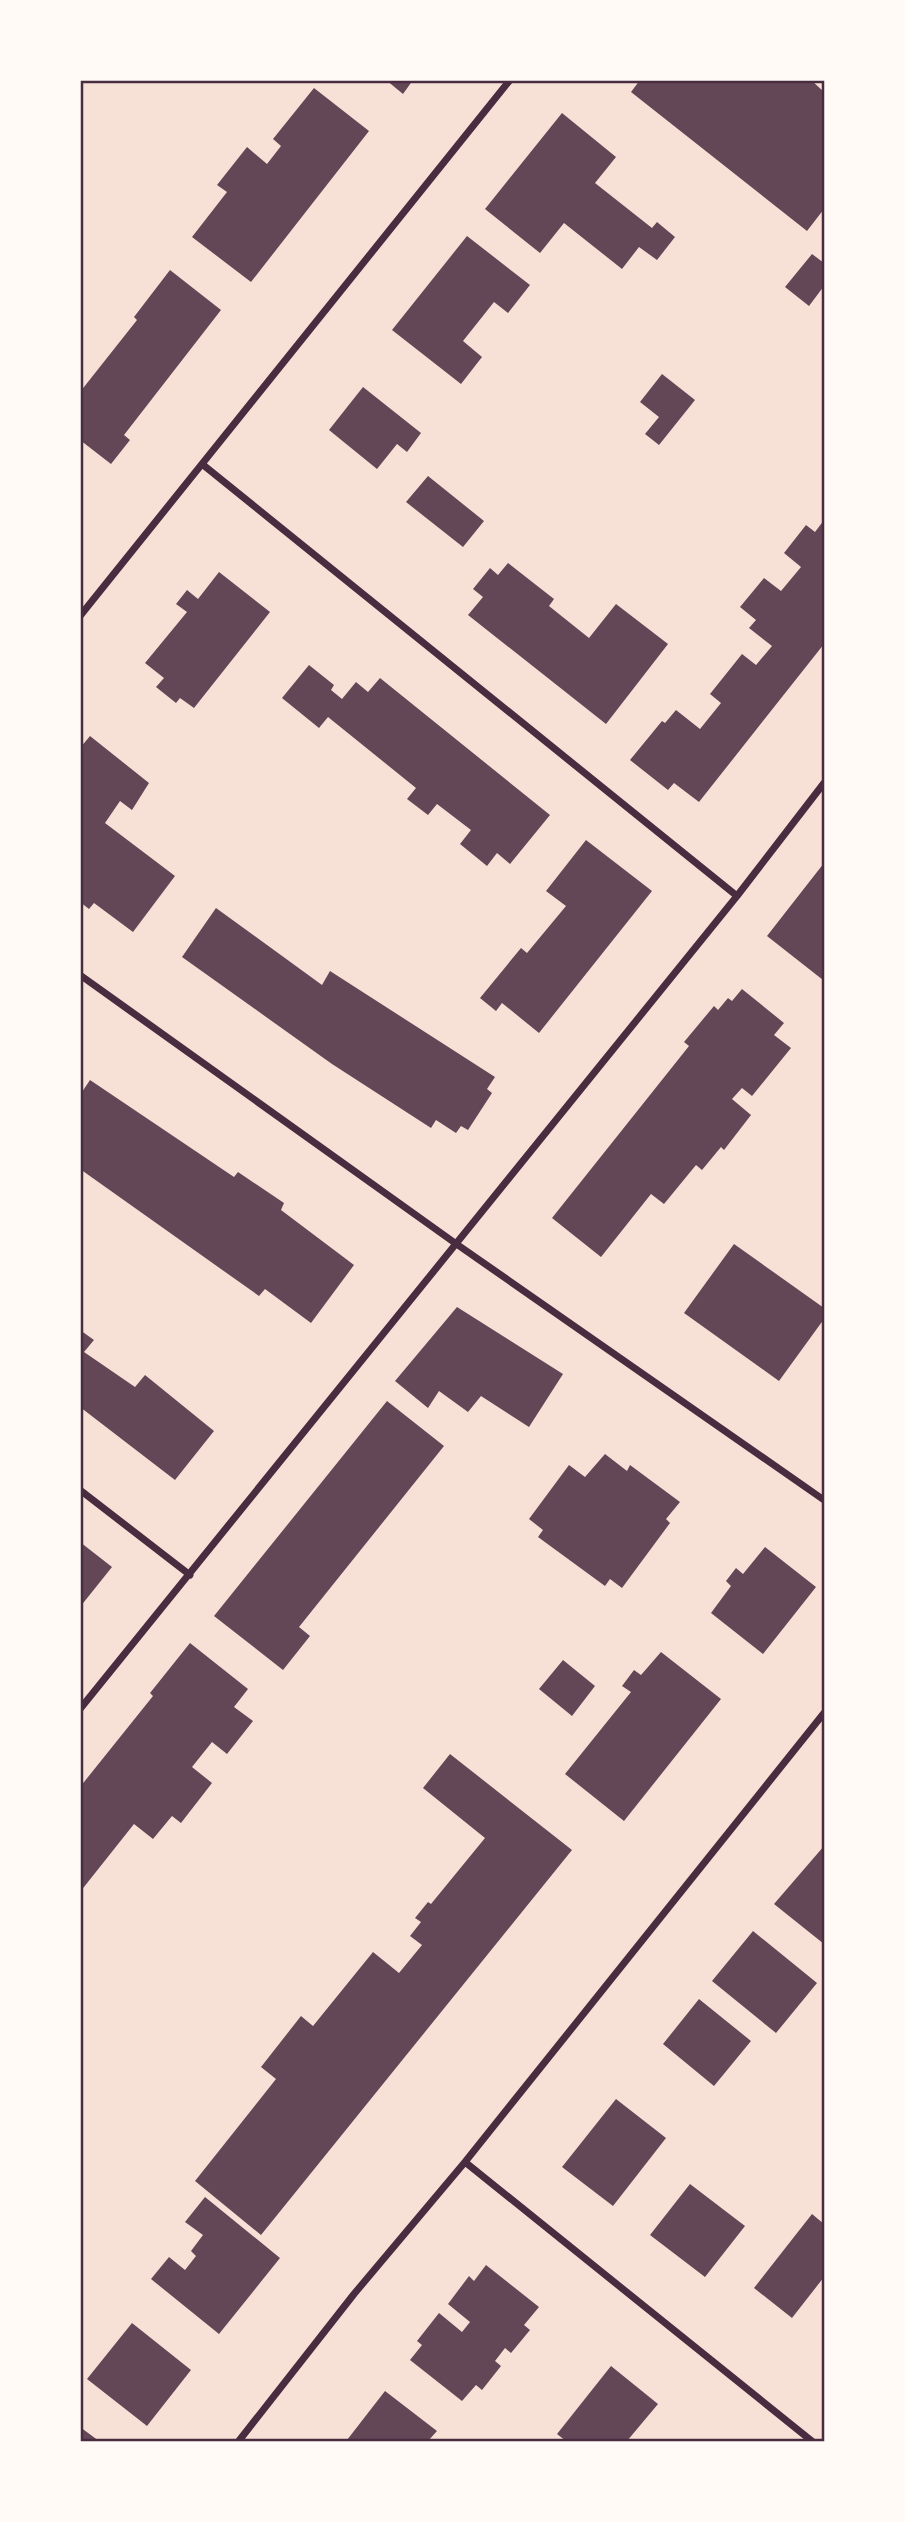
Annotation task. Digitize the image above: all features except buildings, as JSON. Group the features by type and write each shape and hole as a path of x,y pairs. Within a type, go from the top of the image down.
{"street":[{"path":"80,616 510,80"},
{"path":"202,464 737,896"},
{"path":"80,1709 737,896 824,783"},
{"path":"80,975 455,1243 824,1500"},
{"path":"80,1490 190,1575"},
{"path":"238,2441 824,1713"},
{"path":"465,2162 813,2441"}]}
